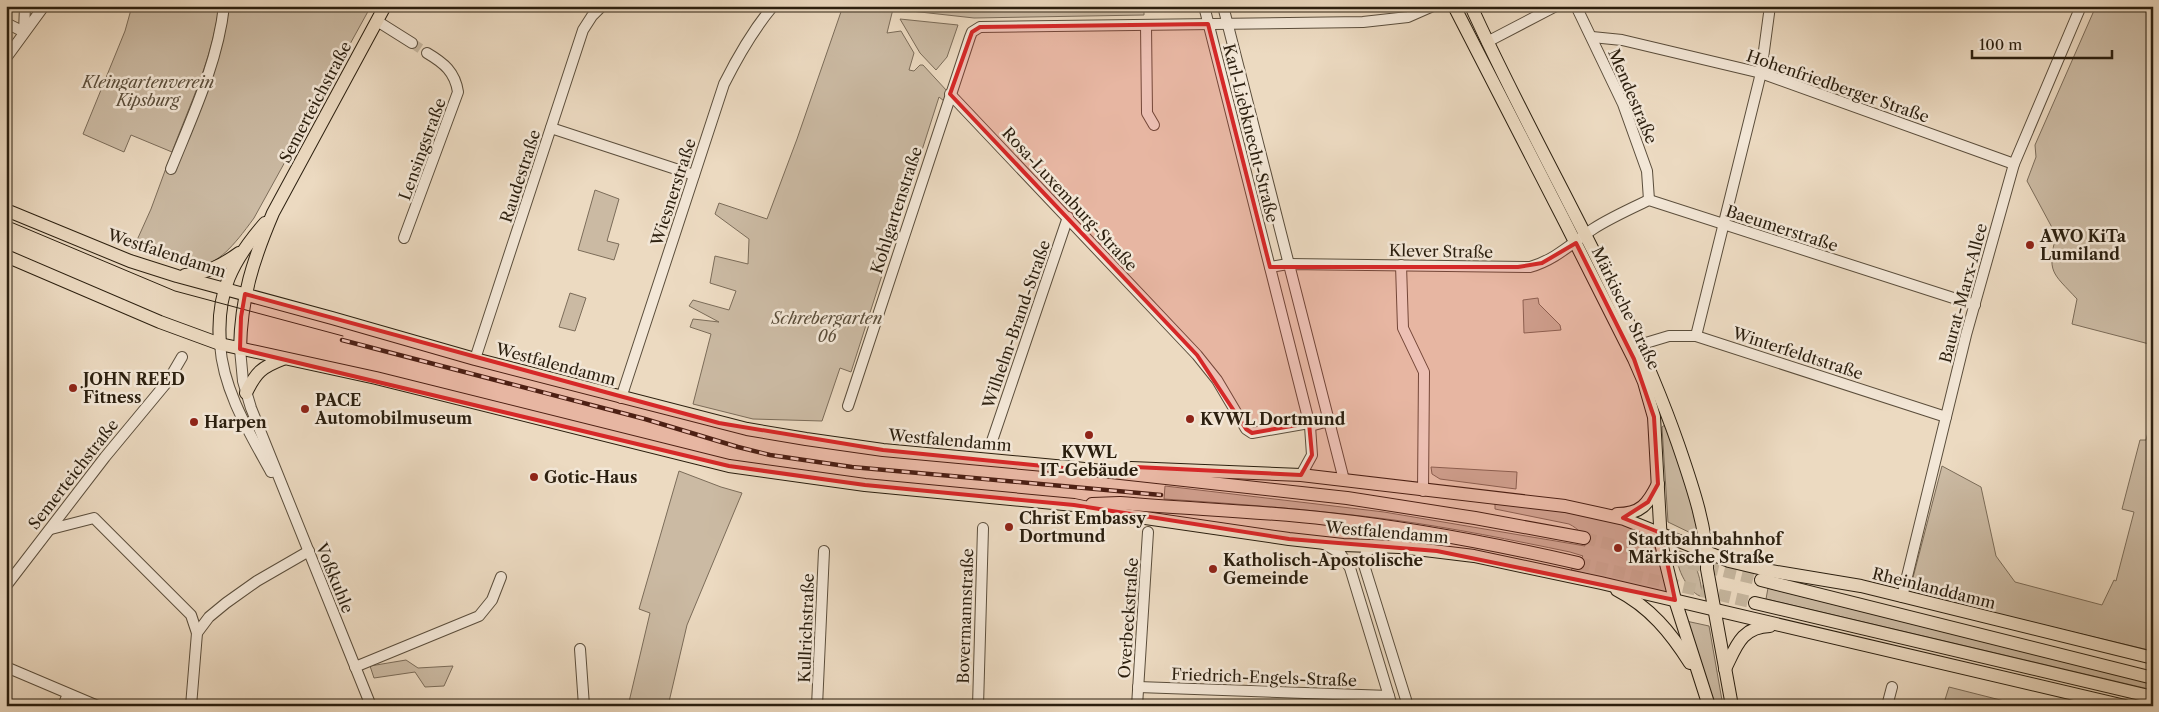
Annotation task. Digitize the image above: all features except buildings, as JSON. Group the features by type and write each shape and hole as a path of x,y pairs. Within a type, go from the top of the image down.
{"main road":[{"name":"Semerteichstraße","path":"240,348 240,317 259,246 273,213 385,6"},
{"name":"Märkische Straße","path":"1454,6 1639,346 1654,379 1687,469 1707,553 1707,569 1732,706"},
{"name":"Märkische Straße","path":"1471,6 1644,382 1654,417 1661,544 1675,600 1709,706"},
{"name":"Westfalendamm","path":"6,210 130,261 177,276 474,360 696,417 747,428 792,437 883,450 1347,498 1475,518 1584,538"},
{"name":"Semerteichstraße","path":"220,344 220,304 230,272 243,250 273,213"},
{"path":"177,276 206,273 219,267 243,250"},
{"name":"Westfalendamm","path":"6,256 160,322 220,344 376,378 730,466 865,485 1074,505 1118,514 1324,543 1455,553 1601,583 1715,610"},
{"path":"246,393 265,366 283,359"},
{"name":"Westfalendamm","path":"1114,473 1135,467 1301,475 1524,500 1609,514 1661,532"},
{"path":"1609,514 1630,514 1636,511 1648,502 1658,484"},
{"name":"Westfalendamm","path":"1074,505 1120,503 1327,519 1413,530 1484,542 1578,563"},
{"name":"Rheinlanddamm","path":"1661,532 1707,553 1762,569 1826,579 2153,658"},
{"name":"Rheinlanddamm","path":"1761,580 2153,678"},
{"path":"1601,583 1638,603 1652,614 1675,641 1699,679"},
{"path":"1755,603 2153,696"},
{"path":"1715,610 2125,706"},
{"path":"1725,669 1738,644 1750,630 1769,625 1792,628"}],"street":[{"path":"24,32 25,6"},
{"path":"6,58 44,6"},
{"path":"171,169 208,72 222,26 224,6"},
{"name":"Raudestraße","path":"474,360 583,30 592,16 602,6"},
{"name":"Wiesnerstraße","path":"621,398 724,84 741,51 759,23 773,6"},
{"name":"Karl-Liebknecht-Straße","path":"1204,6 1309,424 1312,455 1301,475"},
{"name":"Karl-Liebknecht-Straße","path":"1223,6 1344,480"},
{"path":"1154,125 1147,113 1146,25 1386,20 1408,16 1433,6"},
{"path":"1487,42 1556,6"},
{"name":"Mendestraße","path":"1576,6 1623,104 1647,171 1649,200"},
{"path":"1696,336 1761,73 1770,6"},
{"name":"Baurat-Marx-Allee","path":"1902,597 1966,335 1976,305 2014,164 2081,6"},
{"path":"377,21 412,44"},
{"path":"6,23 24,32"},
{"name":"Kohlgartenstraße","path":"848,406 972,32 980,27 1146,25"},
{"name":"Hohenfriedberger Straße","path":"1592,37 1622,40 1761,73 2014,164"},
{"name":"Lensingstraße","path":"404,238 458,92 455,78 450,70 446,65 427,53"},
{"name":"Rosa-Luxemburg-Straße","path":"950,94 1169,325 1217,380 1246,429 1252,433 1309,424"},
{"path":"551,128 694,175"},
{"path":"1580,240 1593,229 1649,200"},
{"name":"Baeumerstraße","path":"1649,200 1976,305"},
{"name":"Wilhelm-Brand-Straße","path":"992,442 1068,217"},
{"name":"Klever Straße","path":"1288,264 1530,266 1542,263 1580,240"},
{"path":"1270,266 1288,264"},
{"path":"1401,266 1403,328 1424,372 1423,490"},
{"name":"Winterfeldtstraße","path":"1639,346 1669,336 1696,336 1946,417"},
{"name":"Voßkuhle","path":"220,344 226,375 239,412 287,500"},
{"name":"Voßkuhle","path":"240,348 246,393 287,500 371,706"},
{"name":"Semerteichstraße","path":"6,586 105,457 168,381 182,357"},
{"path":"1309,424 1329,421"},
{"path":"51,529 94,518 191,615 197,633 191,706"},
{"name":"Bovermannstraße","path":"978,706 983,528"},
{"name":"Overbeckstraße","path":"1137,706 1148,532"},
{"path":"1324,543 1340,553 1350,568 1391,701"},
{"path":"1376,546 1366,552 1364,565 1408,706"},
{"path":"197,633 209,617 226,603 257,581 308,551"},
{"name":"Kullrichstraße","path":"817,706 824,551"},
{"path":"355,667 401,650 479,616 492,600 500,577"},
{"path":"580,649 584,706"},
{"path":"6,667 98,706"},
{"path":"1887,706 1892,687"},
{"name":"Friedrich-Engels-Straße","path":"1138,688 1391,701"},
{"path":"63,706 68,694"}],"highlighted area":[{"path":"1208,24 1270,267 1518,267 1542,263 1576,243 1634,359 1654,417 1658,484 1648,502 1623,518 1661,533 1675,600 1437,551 1289,539 1074,505 865,485 729,466 240,349 241,317 245,294 719,423 883,450 1114,473 1135,467 1301,475 1312,455 1309,423 1252,433 1246,429 1197,355 950,94 972,32 980,27"}],"green space":[{"name":"Kleingartenverein Kipsburg","path":"132,6 219,6 212,44 172,152 131,135 124,152 83,134 125,31"},
{"path":"229,6 371,6 254,218 226,252 214,261 202,265 189,266 133,249 151,209 169,160 178,164 202,106 221,47"},
{"name":"Schrebergarten 06","path":"843,6 1144,6 1144,15 974,18 893,9 887,33 901,31 914,53 909,70 914,71 920,65 923,65 947,91 944,101 939,97 851,372 840,368 822,421 753,419 693,404 711,334 690,327 693,319 719,322 689,306 693,300 729,310 736,291 710,283 715,256 748,264 749,239 715,214 719,203 767,219"},
{"path":"2096,6 2153,6 2153,345 2072,324 2077,299 2054,271 2052,257 2056,235 2027,181 2036,157 2035,145"},
{"path":"900,19 958,25 947,57 936,70 920,53"},
{"path":"595,190 619,199 607,241 619,244 614,260 578,250"},
{"path":"570,293 586,298 575,331 559,327"},
{"path":"1538,298 1539,304 1560,325 1561,330 1524,333 1523,300"},
{"path":"2153,412 2153,651 1909,593 1942,466 1981,487 1996,556 2015,582 2102,605 2114,580 2116,581 2134,512 2122,509 2140,440 2146,440"},
{"path":"1666,424 1689,495 1699,537 1668,522 1662,427"},
{"path":"1431,467 1517,472 1516,489 1440,479 1432,474"},
{"path":"679,471 742,493 687,625 668,706 628,706 650,613 639,609"},
{"path":"1165,486 1384,512 1585,546 1580,533 1569,524 1495,509 1495,501 1607,519 1652,535 1668,594 1571,570 1583,556 1570,552 1460,530 1394,520 1337,513 1164,499"},
{"path":"1679,551 1689,557 1696,568 1702,594 1700,596 1691,589 1682,576 1677,556"},
{"path":"1768,588 2153,684 2153,690 1766,599"},
{"path":"1686,621 1709,626 1723,706 1713,706"},
{"path":"406,660 418,668 453,666 444,686 425,687 415,672 374,678 370,666"},
{"path":"1949,687 2024,706 1943,706"}],"tunnel":[{"path":"412,43 427,53"},
{"path":"1584,538 1761,580"},
{"path":"1578,563 1755,603"}],"tram line":[{"path":"6,220 175,291 343,336"}],"railway":[{"path":"342,340 645,419 770,455 852,467 1161,495"}],"place":[{"name":"AWO KiTa Lumiland","path":"2030,245"},
{"name":"JOHN REED Fitness","path":"73,388"},
{"name":"PACE Automobilmuseum","path":"305,409"},
{"name":"KVWL Dortmund","path":"1190,419"},
{"name":"Harpen","path":"194,422"},
{"name":"KVWL IT-Gebäude","path":"1089,435"},
{"name":"Gotic-Haus","path":"534,477"},
{"name":"Christ Embassy Dortmund","path":"1009,527"},
{"name":"Stadtbahnbahnhof Märkische Straße","path":"1618,548"},
{"name":"Katholisch-Apostolische Gemeinde","path":"1213,569"}]}
